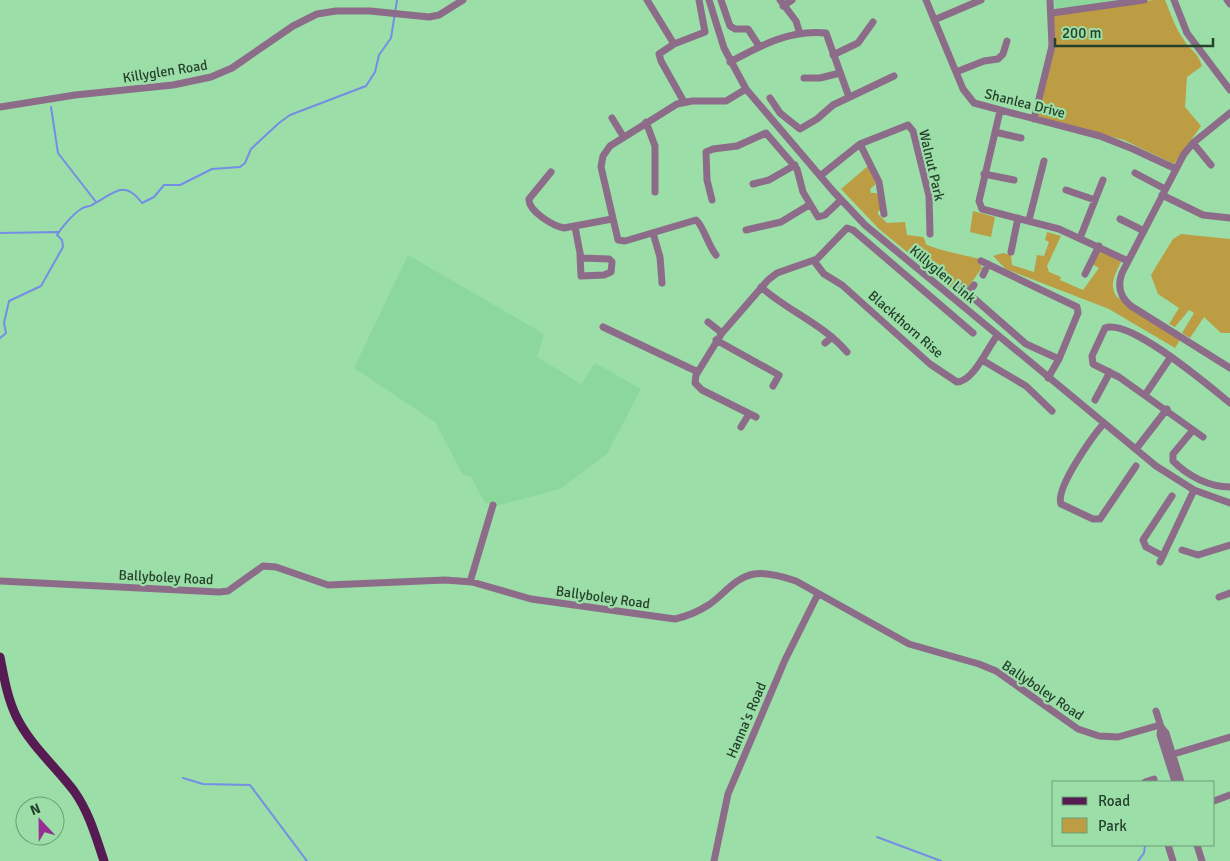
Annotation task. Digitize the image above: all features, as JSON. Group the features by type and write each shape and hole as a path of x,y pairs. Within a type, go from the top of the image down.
{"main road":[{"path":"0,657 9,697 16,716 35,745 83,806 104,861"}],"street":[{"name":"Killyglen Road","path":"0,107 75,95 160,87 200,80 232,68 301,21 317,14 336,11 434,16 463,0"},
{"path":"647,0 674,44"},
{"path":"684,102 659,58 661,52 674,44 704,32 699,0"},
{"name":"Killyglen Link","path":"709,0 719,35 730,62 746,89 820,176 865,225 997,336 1168,475 1194,490 1230,503"},
{"path":"721,0 730,26 735,29 748,29 759,46"},
{"path":"792,0 781,3 795,20 800,34"},
{"name":"Shanlea Drive","path":"926,0 956,72 971,101 980,106 1120,143 1176,169"},
{"path":"934,20 981,0"},
{"path":"1034,119 1052,46 1050,0"},
{"path":"1052,14 1144,0"},
{"path":"1174,0 1187,33 1230,90"},
{"path":"1227,0 1230,4"},
{"path":"833,55 858,43 873,22"},
{"path":"730,62 759,46 779,38 800,34 826,33 849,97"},
{"path":"956,72 984,61 998,59 1002,54 1006,41"},
{"path":"804,78 820,78 840,73"},
{"path":"770,98 780,113 800,129 817,119 833,106 894,76"},
{"path":"716,255 706,242 702,229 696,220 621,242 617,237 612,219 602,162 608,148 623,136 673,106 684,102 726,101 746,89"},
{"path":"1000,111 984,174 979,205 984,210 1029,220 1080,238 1128,261"},
{"path":"1230,113 1193,143 1176,169 1128,261 1119,285 1126,302 1230,368"},
{"path":"612,118 623,136"},
{"path":"646,122 655,146 655,192"},
{"name":"Walnut Park","path":"820,176 860,144 905,125 911,127 929,196 930,234"},
{"path":"995,132 1021,138"},
{"path":"712,200 705,157 706,152 737,146 766,133 795,165 809,205 820,217 841,200"},
{"path":"1193,143 1210,165"},
{"path":"860,144 879,182 884,214"},
{"path":"1029,220 1044,161"},
{"path":"753,184 769,180 795,165"},
{"path":"551,172 529,199 529,205 556,226 564,228 575,227 612,219"},
{"path":"1135,173 1203,215 1230,218"},
{"path":"984,174 1014,180"},
{"path":"1080,238 1103,180"},
{"path":"1066,190 1095,200"},
{"path":"746,230 783,221 809,205"},
{"path":"1011,252 1018,218"},
{"path":"1120,219 1144,230"},
{"path":"575,227 580,255 581,276 604,275 611,272 612,262 609,259 584,259 580,255"},
{"path":"756,417 702,390 695,383 698,372 716,340 763,285 776,274 814,261 844,229 850,228 973,333"},
{"path":"653,233 660,257 662,283"},
{"path":"1086,274 1099,246"},
{"name":"Blackthorn Rise","path":"814,261 824,274 842,285 931,364 955,381 963,381 982,360 987,348 997,336"},
{"path":"984,275 985,263 1077,306 1078,313 1059,359 1048,378"},
{"path":"763,285 774,299 832,337 847,352"},
{"path":"967,294 974,285"},
{"path":"961,286 967,294 1026,344 1059,359"},
{"path":"708,322 722,333"},
{"path":"1203,437 1145,395 1110,372 1096,366 1092,360 1107,326 1134,333 1230,403"},
{"path":"603,327 698,372"},
{"path":"825,343 832,337"},
{"path":"716,340 779,375 773,386"},
{"path":"1145,395 1170,358"},
{"path":"982,360 1026,386 1052,411"},
{"path":"1095,400 1110,372"},
{"path":"1136,449 1167,410"},
{"path":"741,427 749,414"},
{"path":"1104,423 1080,454 1060,496 1061,504 1093,519 1101,518 1136,466"},
{"path":"1193,430 1173,455 1173,461 1203,481 1218,486 1230,486"},
{"path":"1172,500 1143,540 1146,547 1162,559 1194,490"},
{"path":"470,582 493,505"},
{"path":"1182,550 1200,555 1230,545"},
{"name":"Ballyboley Road","path":"0,581 228,592 263,566 276,567 328,585 445,580 470,582 531,599 675,619 695,614 736,582 755,574 788,578 910,644 979,664 996,671 1078,729 1105,737 1130,738 1160,726"},
{"path":"1219,597 1230,593"},
{"name":"Hanna's Road","path":"714,861 728,794 785,660 818,594"},
{"path":"1156,711 1160,726 1166,733 1175,781"},
{"path":"1169,755 1230,737"},
{"path":"1169,755 1181,781"},
{"path":"1215,801 1230,795"},
{"path":"1168,846 1173,861"},
{"path":"1197,846 1202,861"}],"shaded area":[{"path":"1054,0 1133,0 1061,10 1055,9"},
{"path":"408,255 544,334 537,357 581,384 595,363 641,389 607,454 560,489 496,506 485,503 471,477 463,475 435,422 354,368"}],"green space":[{"path":"1153,0 1165,0 1178,31 1196,54 1202,66 1187,77 1185,107 1201,126 1174,164 1124,140 1036,116 1054,15"},
{"path":"868,166 876,184 870,189 871,193 876,193 880,197 881,211 878,211 878,214 887,223 905,222 907,235 923,237 929,246 980,259 979,262 982,268 968,287 960,287 960,292 964,295 962,297 879,229 841,189"},
{"path":"973,211 995,217 991,237 970,232"},
{"path":"1047,232 1061,236 1047,266 1049,272 1061,277 1060,280 1083,290 1099,268 1092,264 1100,249 1121,262 1113,284 1114,293 1117,297 1180,340 1175,348 1109,309 1006,269 993,256 1003,253 1011,255 1012,265 1034,272 1037,255 1044,256 1049,242 1045,240"},
{"path":"1181,234 1230,239 1230,333 1221,333 1204,317 1190,338 1182,333 1194,313 1189,310 1175,327 1169,324 1179,308 1158,294 1151,275 1173,239"}],"waterway":[{"path":"0,338 6,333 4,323 9,301 41,286 63,247 62,240 57,235 78,211 118,190 130,191 142,203 154,197 164,185 180,185 212,169 240,167 245,163 251,149 290,115 366,86 375,72 379,55 391,38 397,0"},
{"path":"51,107 58,153 96,202"},
{"path":"0,233 58,232"},
{"path":"183,778 203,784 250,785 307,861"},
{"path":"877,837 941,861"},
{"path":"1138,861 1144,853 1145,846"}]}
